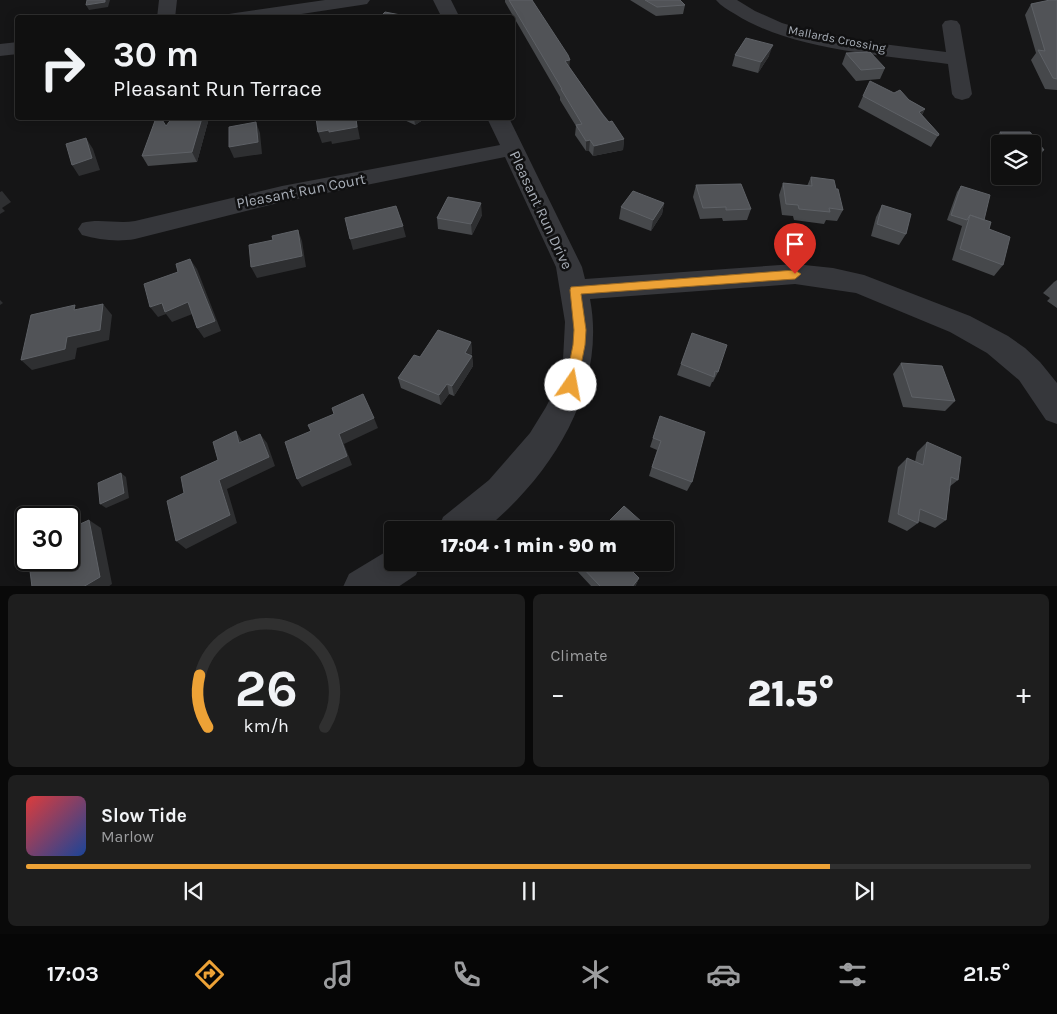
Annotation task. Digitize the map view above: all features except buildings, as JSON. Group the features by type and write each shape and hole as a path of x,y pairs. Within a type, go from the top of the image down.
{"street":[{"path":"166,15 168,0"},
{"path":"256,15 361,0"},
{"path":"442,0 450,15"},
{"name":"Mallards Crossing","path":"726,0 760,21 803,34 956,59"},
{"path":"951,25 962,94"},
{"path":"0,50 15,48"},
{"name":"Pleasant Run Drive","path":"467,521 506,488 538,451 561,410 571,385 579,345 580,330 575,290 569,267 499,120"},
{"name":"Pleasant Run Court","path":"90,229 122,232 135,230 282,194 513,149"},
{"path":"575,290 795,274 829,277 857,283 966,325 997,342 1030,371 1047,391 1057,410"},
{"path":"362,586 388,571"}],"route":[{"path":"571,385 580,330 575,290 795,274"}]}
